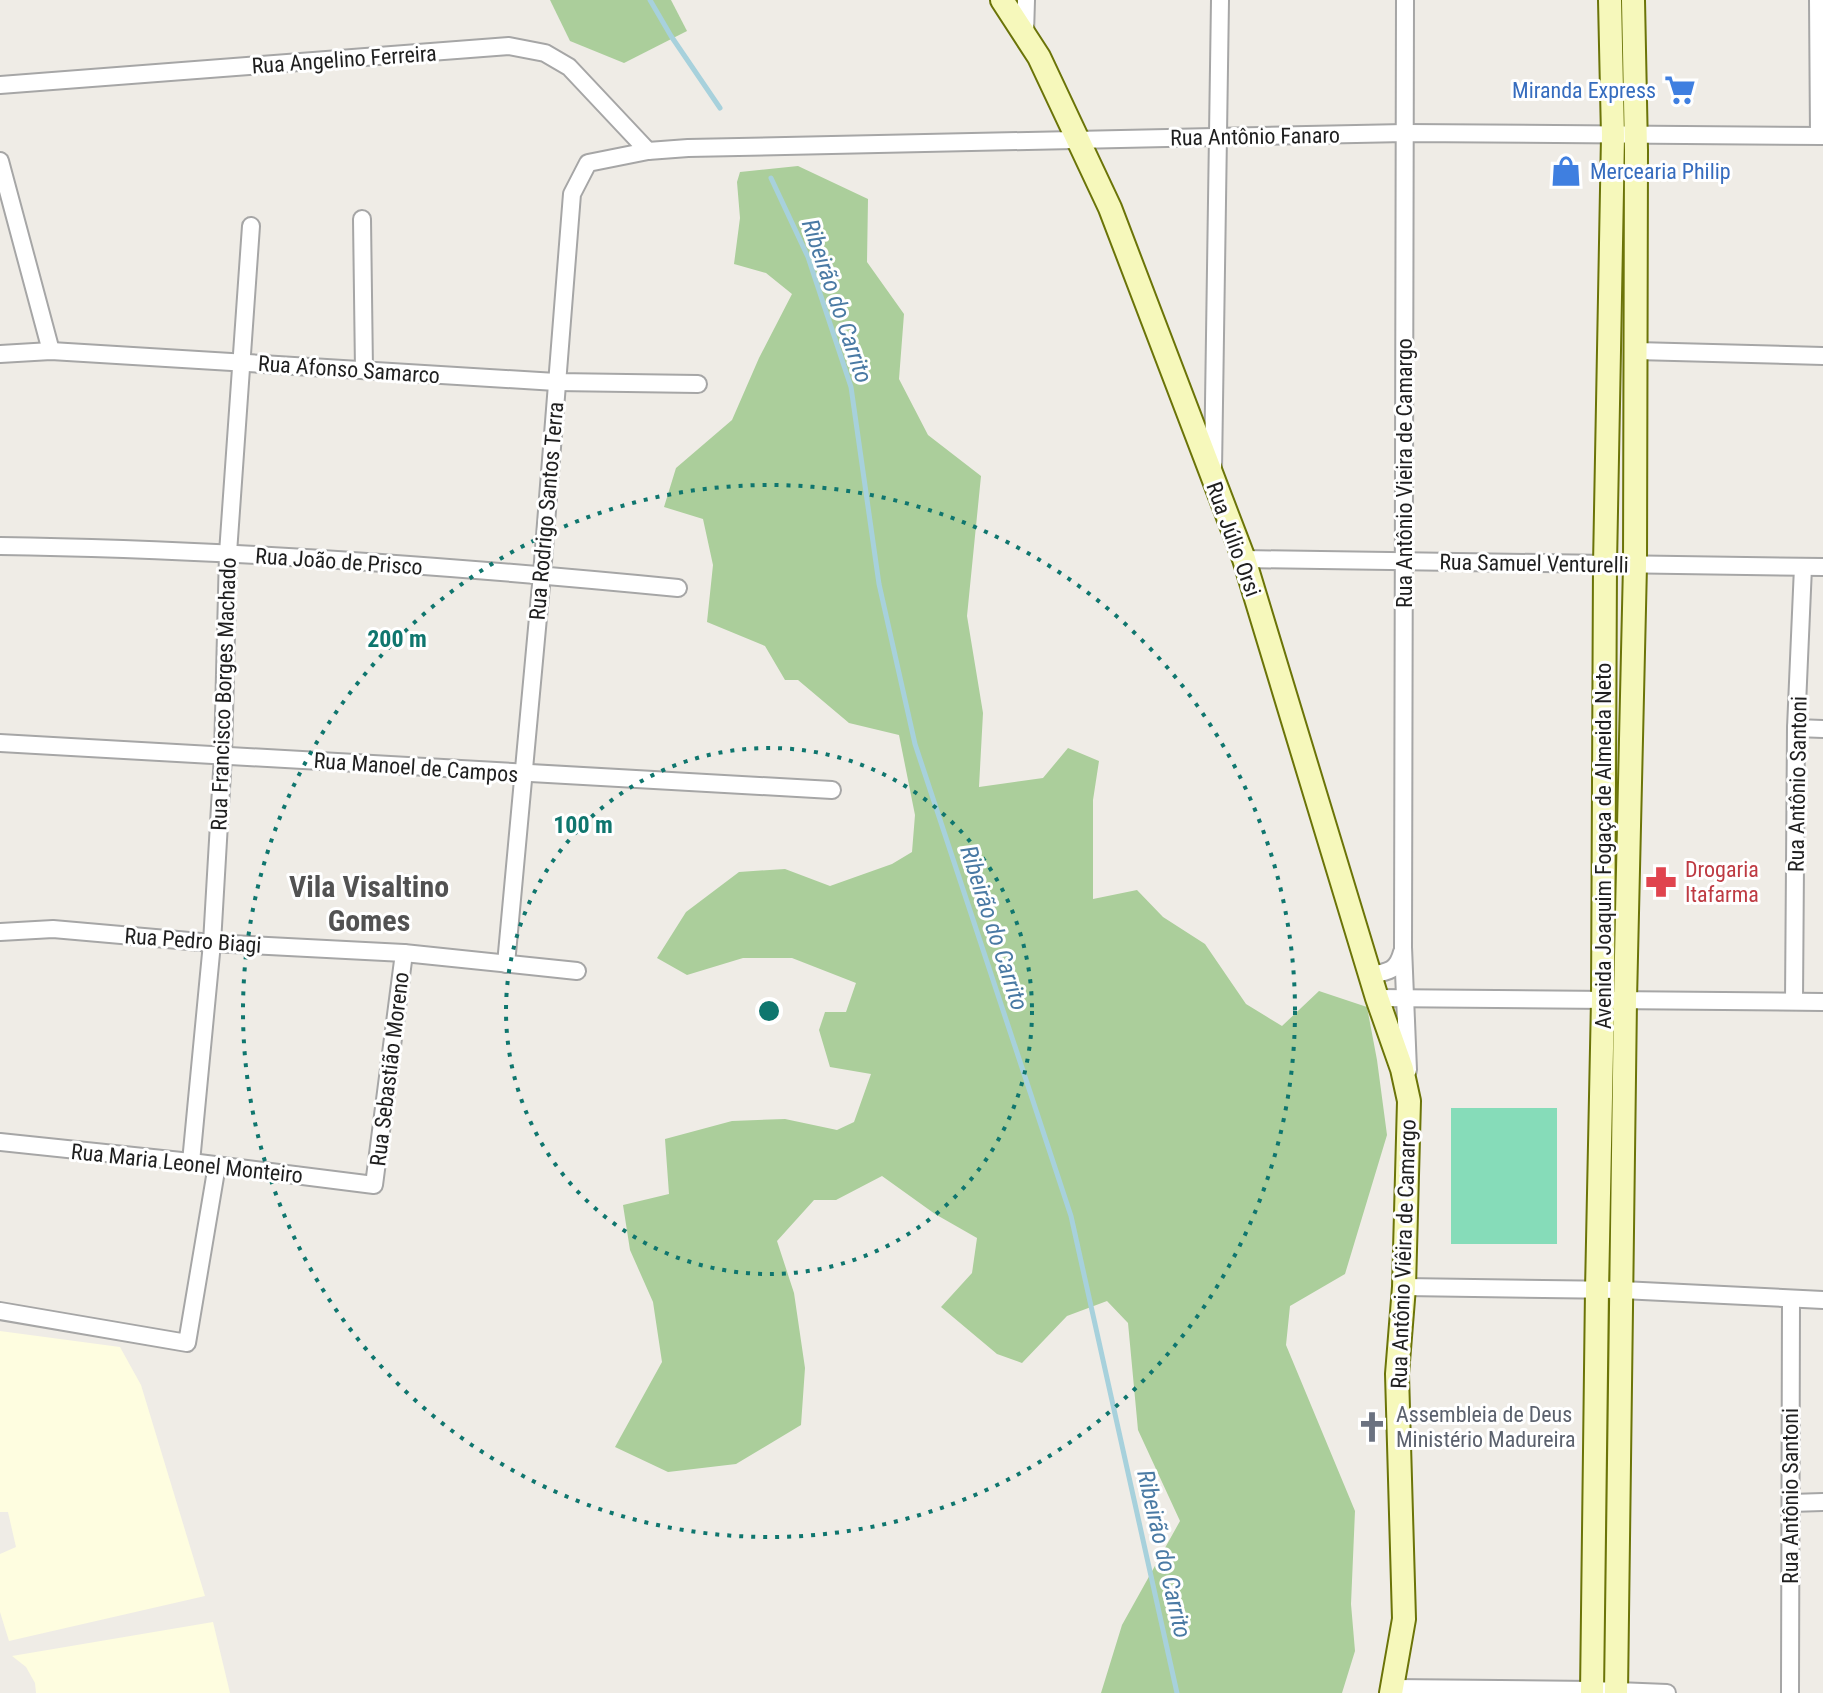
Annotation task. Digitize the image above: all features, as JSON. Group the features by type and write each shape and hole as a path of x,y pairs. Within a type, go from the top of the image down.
{"street":[{"name":"Rua Júlio Orsi","path":"1002,0 1039,57 1110,208 1244,559 1377,998 1402,1069 1409,1101"},
{"path":"1025,36 1026,0"},
{"path":"1213,481 1220,0"},
{"name":"Rua Antônio Vieira de Camargo","path":"1405,0 1403,947 1409,1101"},
{"name":"Avenida Joaquim Fogaça de Almeida Neto","path":"1610,0 1613,136 1605,565 1622,1290 1616,1692"},
{"name":"Avenida Joaquim Fogaça de Almeida Neto","path":"1592,1691 1597,1290 1635,565 1633,0"},
{"path":"1818,0 1821,136"},
{"name":"Rua Angelino Ferreira","path":"0,85 509,46 545,53 569,67 648,151"},
{"name":"Rua Antônio Fanaro","path":"688,148 1405,133 1821,136"},
{"name":"Rua Rodrigo Santos Terra","path":"506,964 542,574 572,194 588,163 648,151 688,148"},
{"path":"0,161 51,351"},
{"path":"362,219 364,370"},
{"name":"Rua Francisco Borges Machado","path":"191,1162 212,943 223,755 228,553 251,226"},
{"name":"Rua Afonso Samarco","path":"0,354 51,351 556,382 698,384"},
{"path":"1636,351 1823,356"},
{"name":"Rua João de Prisco","path":"0,546 228,553 542,574 678,588"},
{"name":"Rua Samuel Venturelli","path":"1244,559 1823,567"},
{"name":"Rua Antônio Santoni","path":"1794,1001 1796,728 1803,567"},
{"path":"1796,728 1823,729"},
{"name":"Rua Manoel de Campos","path":"0,743 832,790"},
{"name":"Rua Pedro Biagi","path":"0,932 53,929 212,943 404,953 577,971"},
{"path":"1370,975 1396,967 1403,947"},
{"name":"Rua Sebastião Moreno","path":"374,1185 404,953"},
{"path":"1377,998 1823,1002"},
{"name":"Rua Antônio Viêira de Camargo","path":"1392,1690 1404,1619 1397,1374 1404,1287 1409,1101"},
{"name":"Rua Maria Leonel Monteiro","path":"0,1142 374,1185"},
{"path":"0,1311 187,1343 217,1165"},
{"path":"1404,1287 1622,1290 1823,1300"},
{"name":"Rua Antônio Santoni","path":"1790,1693 1791,1299"},
{"path":"1791,1503 1823,1502"},
{"path":"1392,1690 1667,1693"}],"shaded area":[{"path":"0,1331 120,1347 141,1385 205,1596 9,1641 0,1612 0,1554 16,1547 8,1512 0,1512"},
{"path":"213,1622 230,1693 36,1693 35,1683 26,1667 12,1656"}],"green space":[{"path":"550,0 671,0 687,31 624,63 570,41"},
{"path":"798,166 868,199 867,262 904,314 899,379 928,435 981,476 967,616 983,713 979,787 1043,778 1068,748 1099,761 1093,800 1093,899 1137,890 1163,917 1205,944 1246,1004 1282,1026 1319,991 1367,1007 1387,1135 1345,1274 1290,1306 1286,1345 1355,1511 1351,1604 1355,1651 1342,1693 1101,1693 1122,1625 1180,1521 1138,1430 1128,1323 1107,1301 1067,1316 1022,1363 997,1354 941,1307 972,1273 977,1238 935,1214 882,1176 836,1200 814,1200 777,1241 794,1293 805,1368 801,1425 736,1464 668,1472 615,1447 662,1362 653,1302 630,1250 623,1205 669,1194 665,1139 732,1121 785,1119 837,1130 854,1122 871,1074 830,1067 819,1030 825,1012 846,1012 856,983 792,958 743,958 687,975 657,958 686,912 739,872 785,869 830,886 892,864 912,852 915,815 899,735 849,723 798,680 785,680 765,646 707,622 713,565 703,519 664,507 676,468 732,420 792,294 766,273 734,264 740,218 737,182 740,172"},
{"path":"1451,1108 1557,1108 1557,1244 1451,1244"}],"waterway":[{"name":"Ribeirão do Carrito","path":"650,0 720,108"},
{"name":"Ribeirão do Carrito","path":"771,178 808,257 851,387 879,584 915,744 1071,1216 1177,1693"}],"place":[{"name":"Miranda Express","path":"1680,90"},
{"name":"Mercearia Philip","path":"1566,171"},
{"name":"Drogaria Itafarma","path":"1661,882"},
{"name":"Assembleia de Deus Ministério Madureira","path":"1372,1427"}],"district":[{"name":"Vila Visaltino Gomes","path":"369,904"}]}
